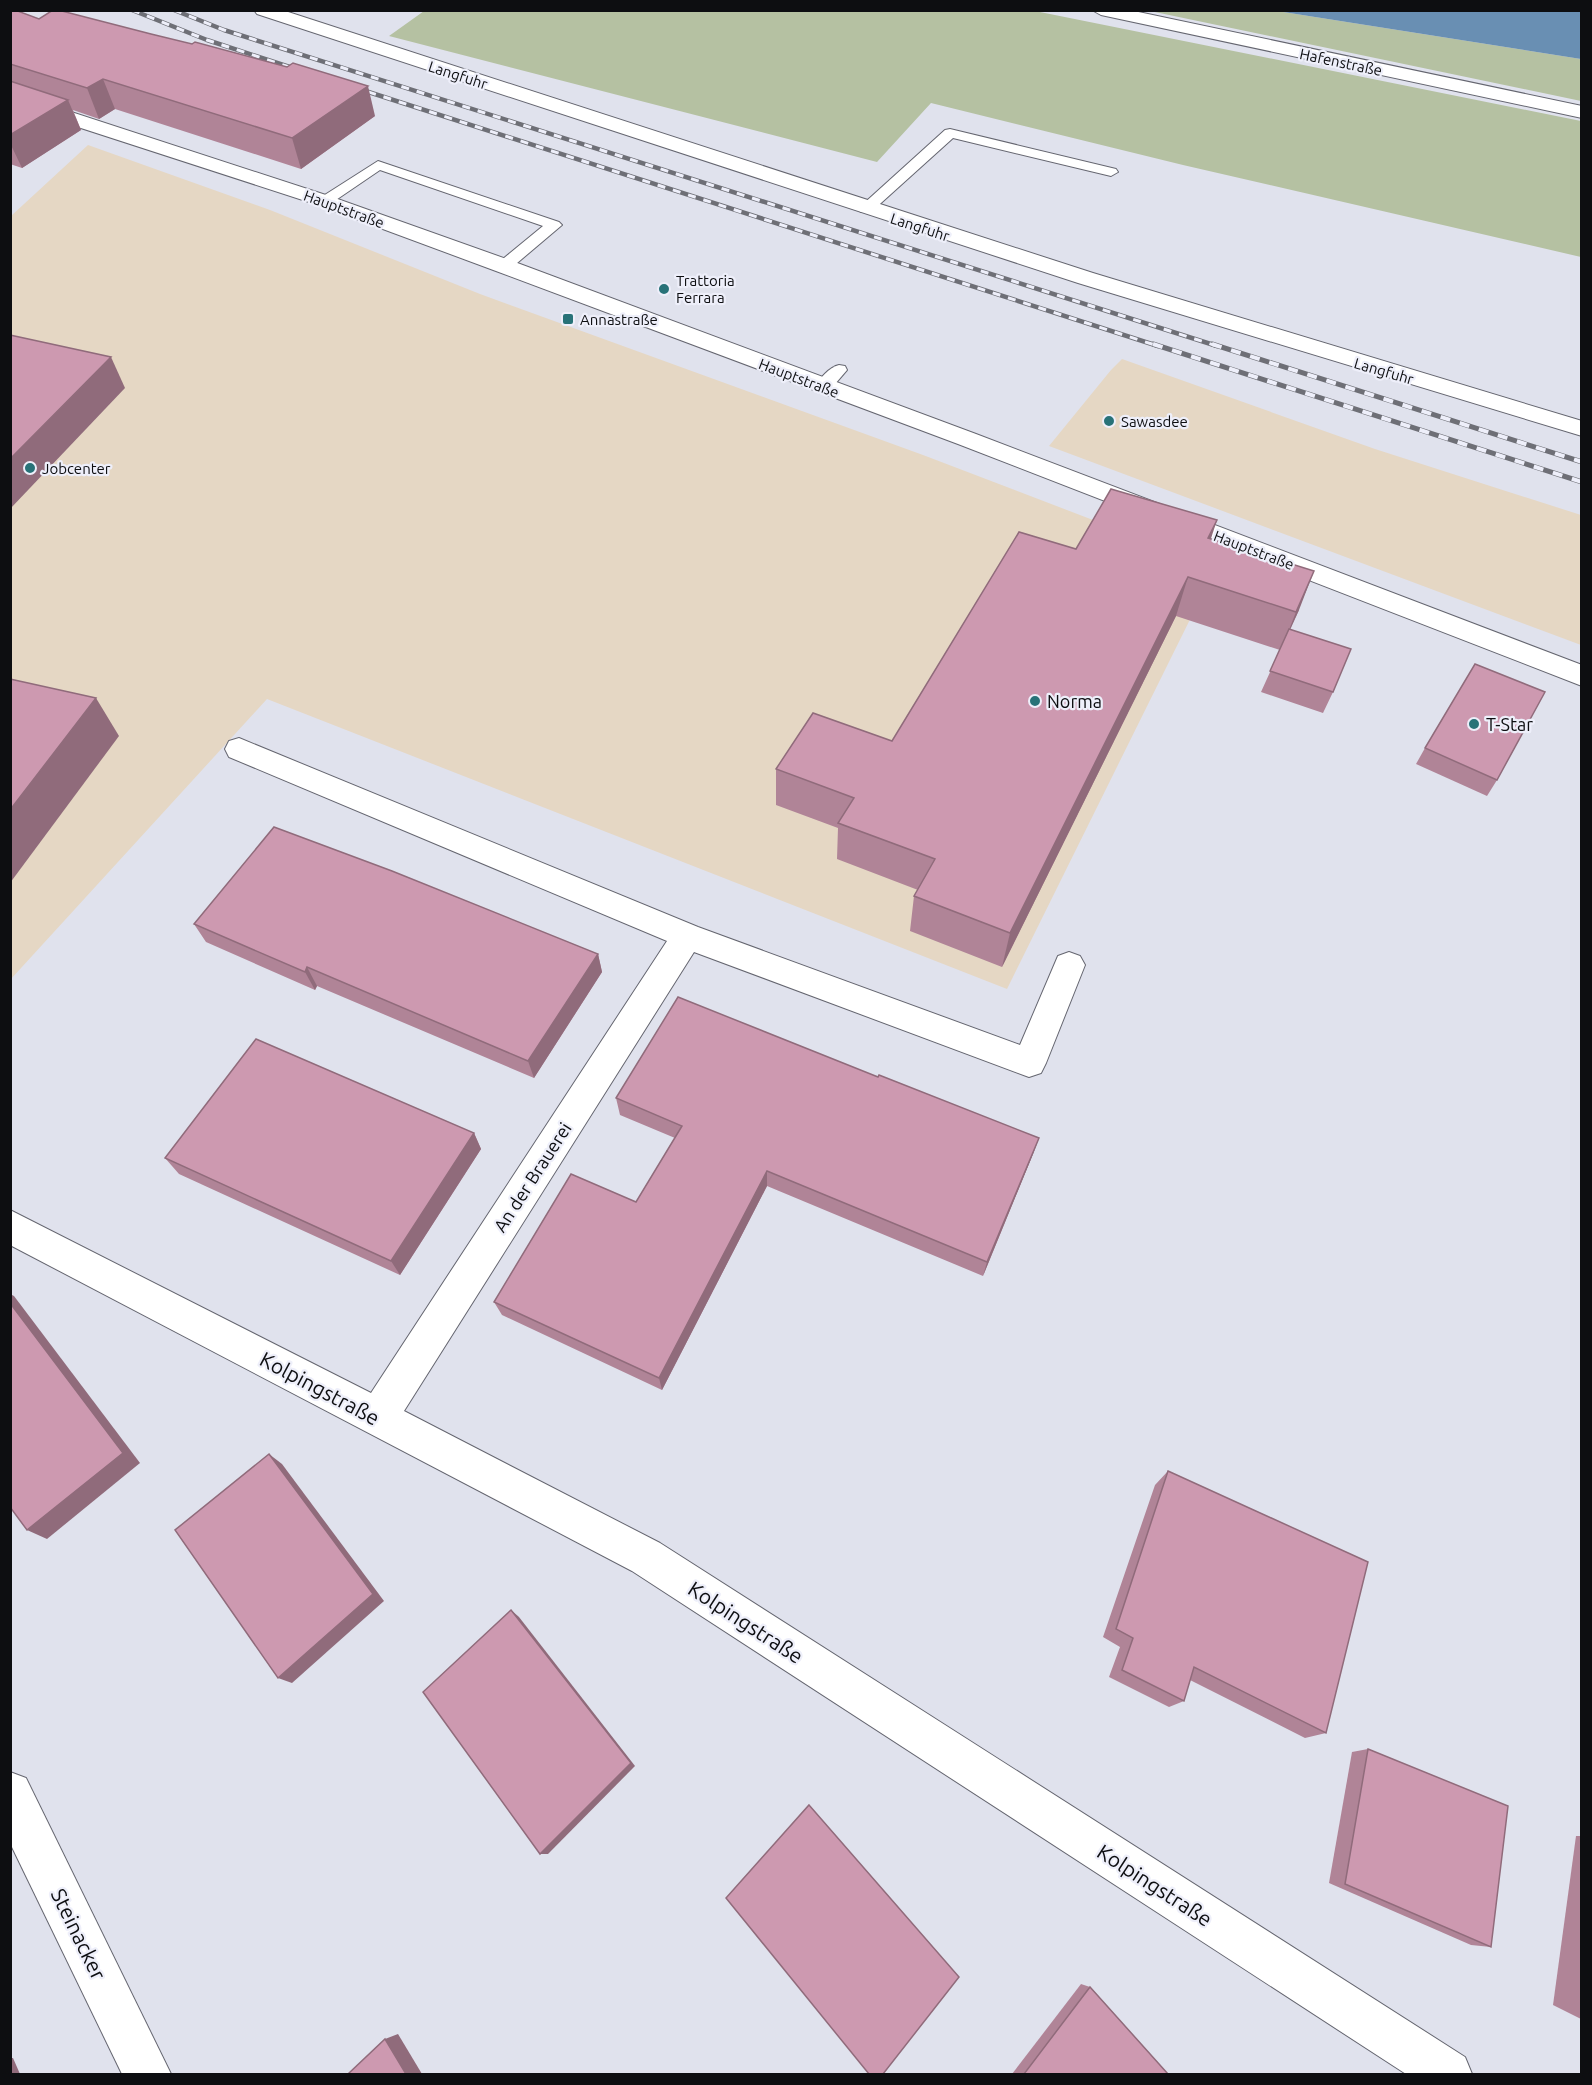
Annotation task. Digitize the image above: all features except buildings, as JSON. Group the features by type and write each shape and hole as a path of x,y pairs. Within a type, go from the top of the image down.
{"street":[{"name":"Langfuhr","path":"263,10 866,209 1359,364 1581,429"},
{"name":"Hafenstraße","path":"1101,10 1581,112"},
{"name":"Hauptstraße","path":"10,98 325,201 830,379 958,436 1581,676"},
{"path":"239,749 687,936 1029,1064 1069,965"},
{"name":"An der Brauerei","path":"377,1418 687,936"},
{"name":"Kolpingstraße","path":"10,1226 646,1557 1448,2074"},
{"name":"Steinacker","path":"10,1794 147,2074"}],"lane":[{"path":"866,209 950,133 1111,172"},
{"path":"325,201 378,165 554,225 504,266"}],"shaded area":[{"path":"88,145 270,210 480,294 923,455 1216,567 1007,989 267,699 11,979 11,216"},
{"path":"1122,359 1375,449 1581,515 1581,645 1049,446"}],"green space":[{"path":"424,11 1035,11 1581,121 1581,257 1183,165 931,103 877,162 389,36"},
{"path":"1150,11 1277,11 1581,59 1581,101"}],"water":[{"path":"1277,11 1581,11 1581,59"}],"railway":[{"path":"132,10 207,40 305,72"},
{"path":"174,10 224,30 1217,346"},
{"path":"353,87 1158,346"},
{"path":"1153,344 1582,482"},
{"path":"1212,344 1582,462"}],"place":[{"name":"Trattoria Ferrara","path":"664,289"},
{"name":"Annastraße","path":"568,319"},
{"name":"Sawasdee","path":"1109,421"},
{"name":"Jobcenter","path":"30,468"},
{"name":"Norma","path":"1035,701"},
{"name":"T-Star","path":"1474,724"}]}
